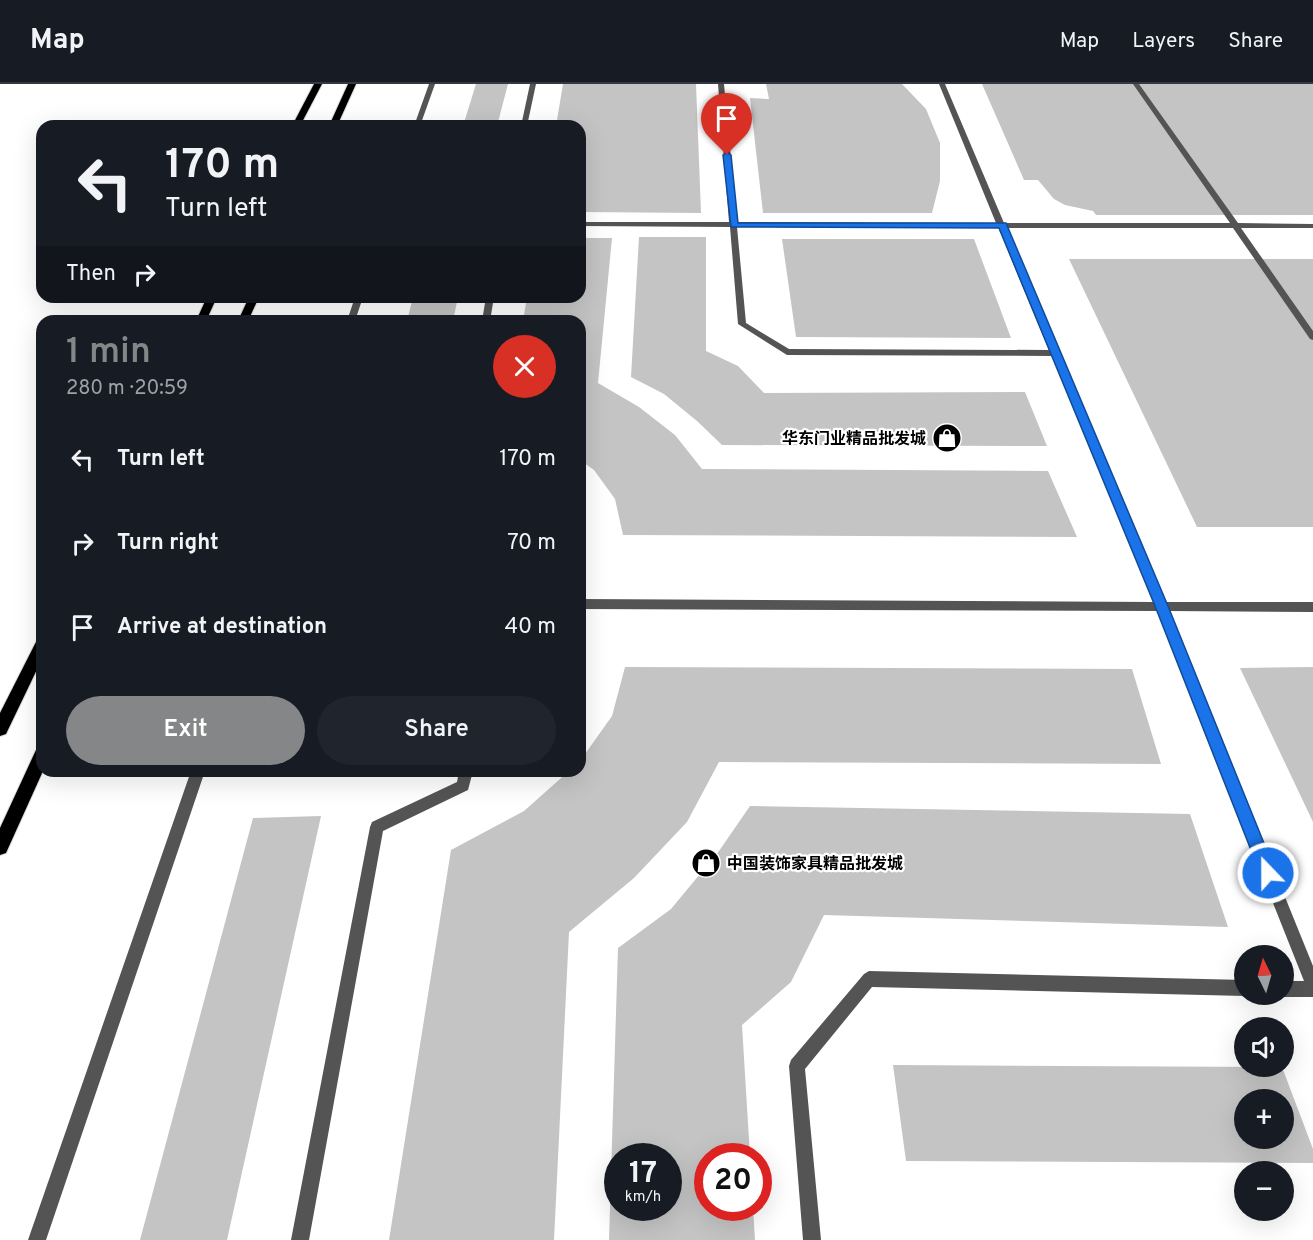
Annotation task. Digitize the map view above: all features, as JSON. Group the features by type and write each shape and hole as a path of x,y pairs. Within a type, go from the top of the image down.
{"main road":[{"path":"299,120 318,84"},
{"path":"336,120 352,84"},
{"path":"0,729 36,656"},
{"path":"0,847 36,768"}],"lane":[{"path":"419,120 432,84"},
{"path":"525,120 533,84"},
{"path":"720,84 741,324 787,352 1055,353"},
{"path":"942,84 1161,606 1313,985"},
{"path":"1136,84 1313,337"},
{"path":"586,224 1313,226"},
{"path":"586,604 1313,606"},
{"path":"37,1240 196,777"},
{"path":"300,1240 377,827 464,786 465,777"},
{"path":"812,1240 797,1066 869,979 1234,988"},
{"path":"1294,989 1313,990"}],"building":[{"path":"476,84 508,84 499,120 465,120"},
{"path":"563,84 696,84 701,213 586,212 586,120 557,120"},
{"path":"766,84 902,84 926,109 940,143 940,181 932,213 763,213 750,98 769,99"},
{"path":"982,84 1313,84 1313,215 1096,215 1093,211 1065,205 1054,199 1038,180 1024,180"},
{"path":"639,237 706,237 706,351 738,366 764,393 1025,392 1047,446 722,445 664,394 631,377"},
{"path":"586,238 612,238 598,383 639,407 675,435 702,469 1048,471 1077,537 623,535 615,499 594,470 586,464 586,315 524,315 526,303 586,303"},
{"path":"782,239 974,239 1011,338 796,337"},
{"path":"1069,259 1313,259 1313,527 1197,527"},
{"path":"412,303 457,303 454,315 408,315"},
{"path":"625,667 1132,669 1161,764 719,762 687,822 634,878 569,932 554,1240 389,1240 451,850 524,811 562,777 586,777 586,753 612,716"},
{"path":"1313,667 1313,822 1240,668"},
{"path":"750,806 1190,814 1228,927 824,915 791,982 742,1025 749,1143 694,1143 694,1221 754,1221 755,1240 609,1240 610,1221 682,1221 682,1143 612,1143 618,948 671,909 719,851"},
{"path":"321,816 227,1240 140,1240 253,818"},
{"path":"893,1065 1234,1067 1234,1077 1286,1077 1290,1089 1234,1089 1234,1149 1294,1149 1294,1099 1313,1149 1313,1163 1294,1163 1294,1161 906,1161"}],"place":[{"name":"华东门业精品批发城","path":"947,438"},
{"name":"中国装饰家具精品批发城","path":"706,863"}],"route":[{"path":"727,155 734,225 1002,225 1161,606 1268,873"}]}
